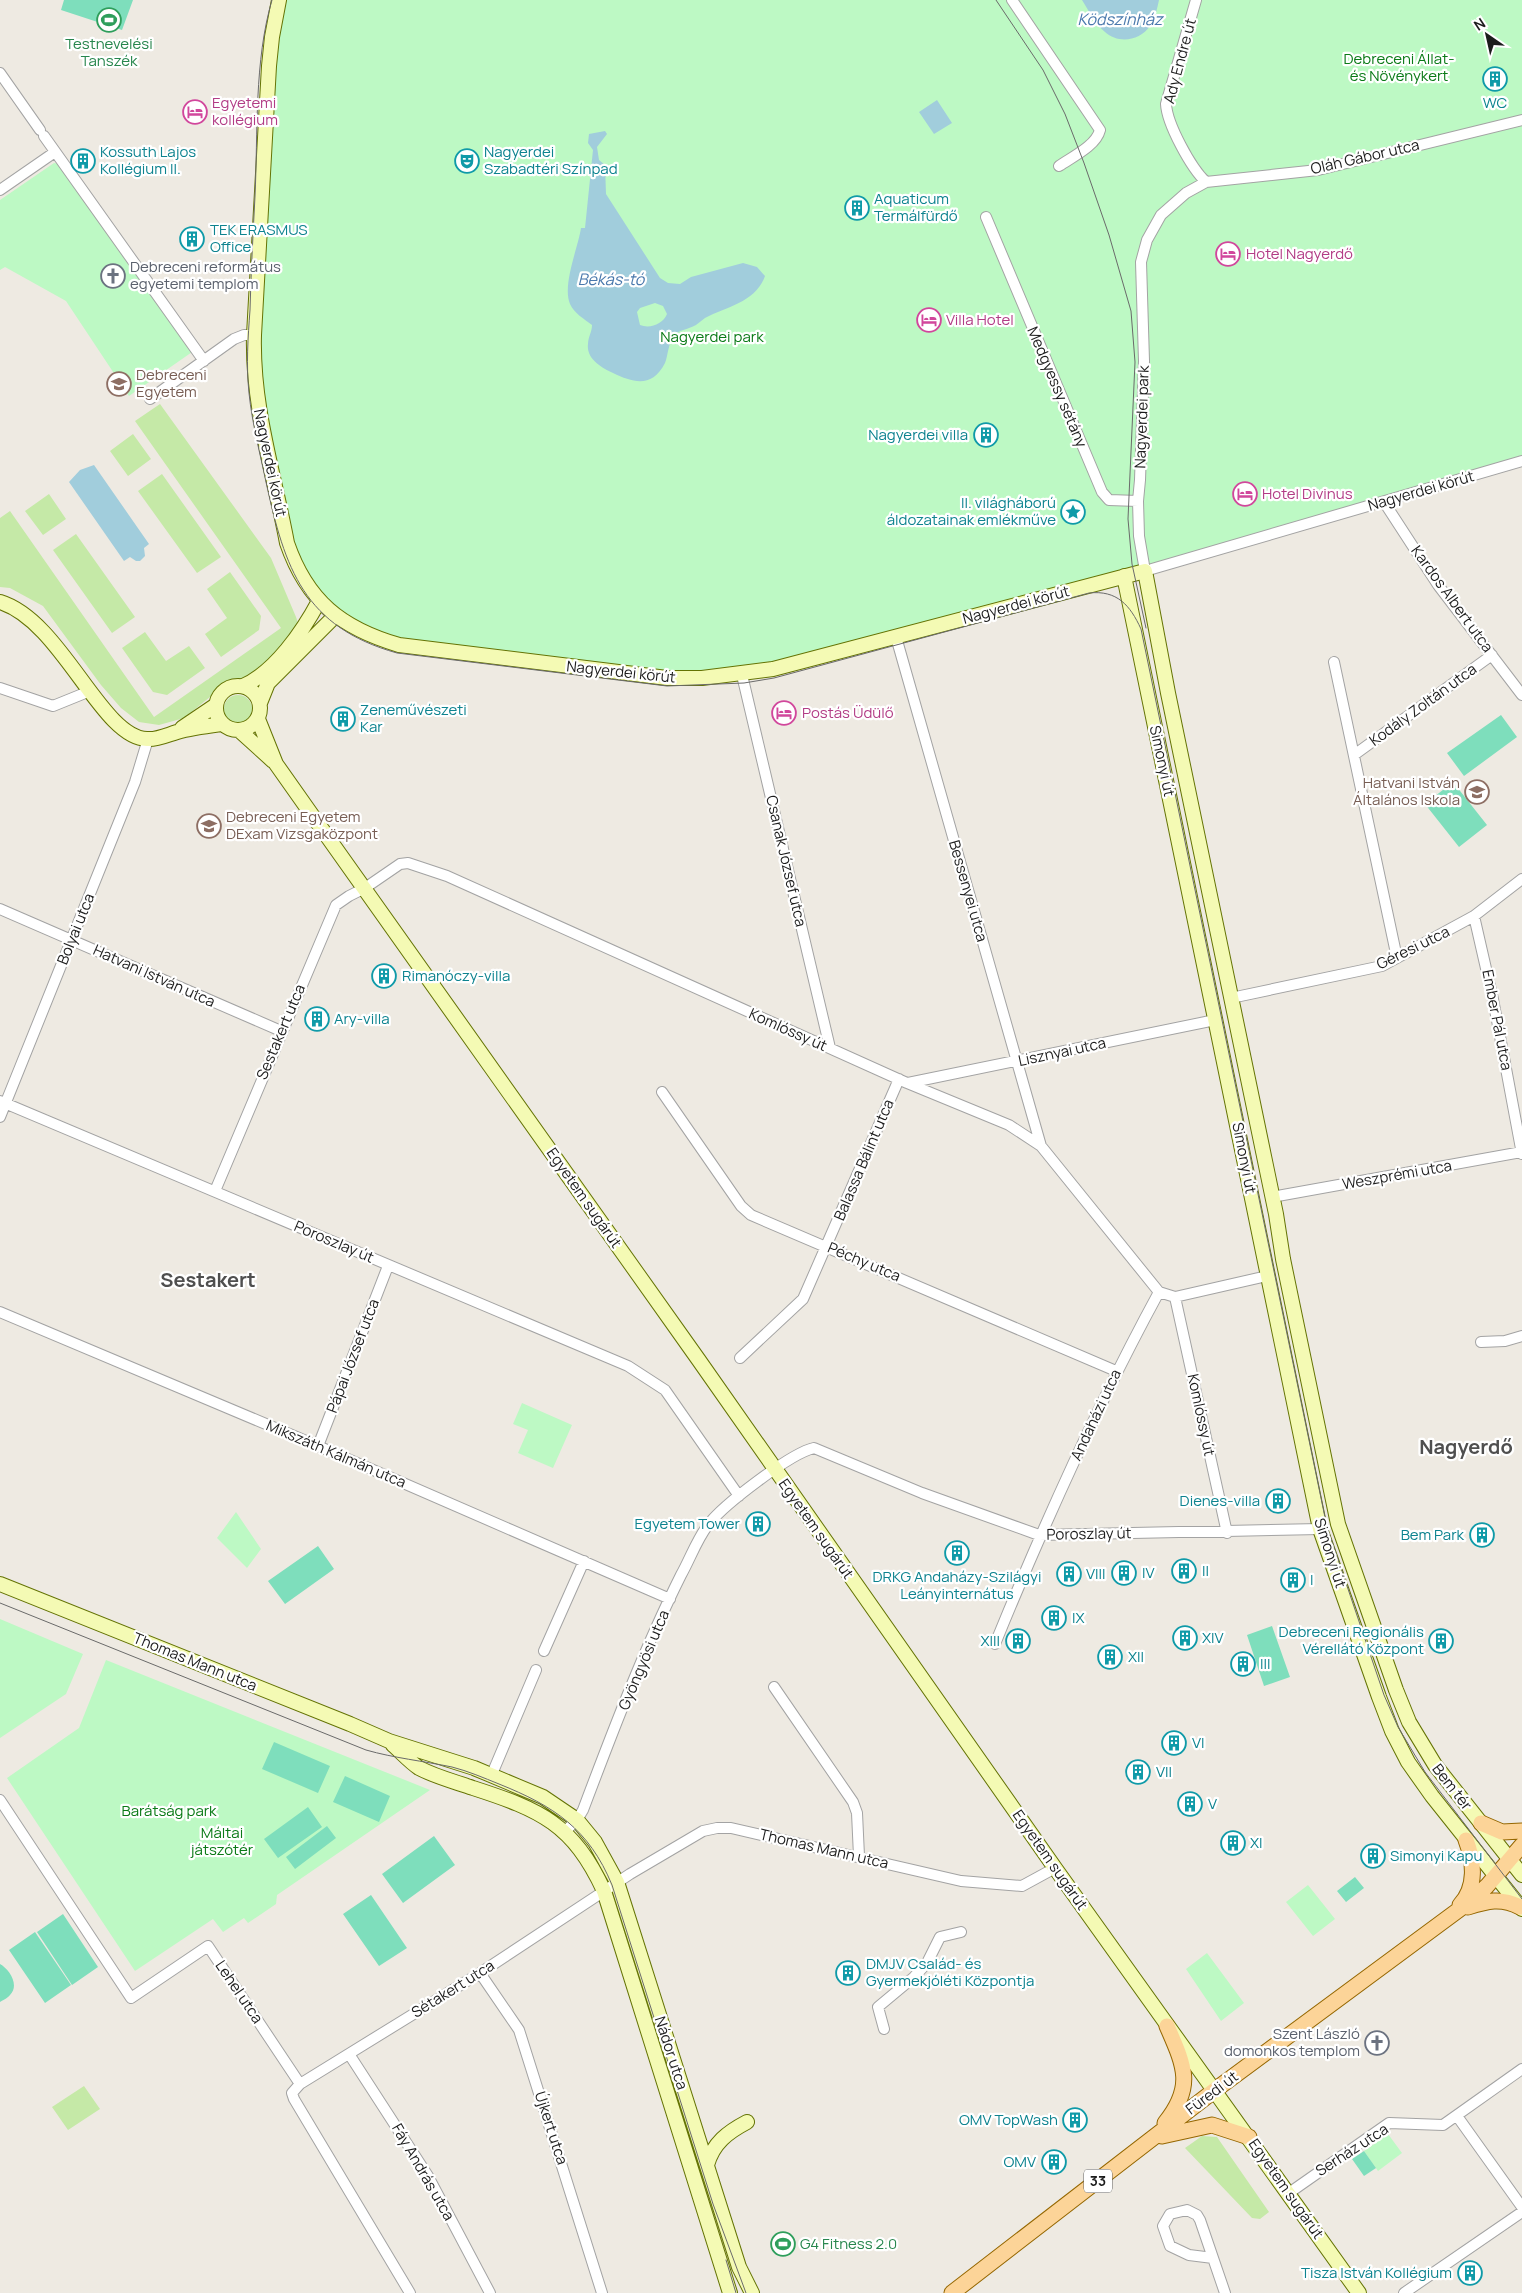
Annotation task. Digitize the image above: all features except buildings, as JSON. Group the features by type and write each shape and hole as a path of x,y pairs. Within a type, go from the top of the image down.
{"main road":[{"path":"1481,1823 1502,1832 1522,1831"},
{"path":"1452,1914 1464,1902 1470,1887 1473,1870 1472,1855 1466,1840"},
{"name":"33","path":"1496,1876 1522,1846"},
{"name":"Füredi út","path":"952,2293 1215,2090 1472,1900 1496,1876"},
{"path":"1452,1914 1494,1900 1507,1900 1521,1908"},
{"path":"1151,2140 1172,2114 1184,2086 1183,2062 1167,2026"},
{"path":"1151,2140 1172,2132 1212,2125 1249,2137"}],"street":[{"name":"Nagyerdei körút","path":"279,0 269,66 254,334 258,412 287,543 301,577 319,601 335,616 375,638 399,645 667,678 742,675 773,670 1145,571 1522,461"},
{"path":"1012,0 1100,130 1098,136 1059,166"},
{"name":"Ady Endre út","path":"1196,0 1166,104 1169,122 1200,176 1206,182"},
{"path":"0,73 204,361"},
{"name":"Oláh Gábor utca","path":"1206,182 1318,170 1522,120"},
{"path":"0,190 56,152"},
{"name":"Nagyerdei park","path":"1145,571 1138,536 1144,361 1140,262 1148,240 1161,215 1186,193 1206,182"},
{"name":"Medgyessy sétány","path":"986,217 1102,492 1109,500 1138,501"},
{"path":"150,400 234,339 254,334"},
{"name":"Kardos Albert utca","path":"1384,502 1438,584 1522,695"},
{"name":"Simonyi út","path":"1145,571 1272,1197 1283,1260 1338,1524 1396,1690"},
{"name":"Simonyi út","path":"1124,576 1320,1530 1392,1731"},
{"path":"319,601 301,632 260,676 243,686 227,688 220,696 216,705 216,715 222,724 230,729 240,731 251,727 258,718 260,703 268,683 335,616"},
{"path":"0,602 8,605 30,620 52,640 112,720 135,736 148,739 222,724"},
{"name":"Bessenyei utca","path":"896,636 1041,1146"},
{"name":"Kodály Zoltán utca","path":"1354,754 1492,655"},
{"name":"Kodály Zoltán utca","path":"1334,662 1397,958"},
{"name":"Csanak József utca","path":"742,675 830,1048"},
{"path":"243,686 252,691 260,703"},
{"path":"0,688 52,706 90,691"},
{"path":"178,732 216,705"},
{"name":"Egyetem sugárút","path":"258,718 276,764"},
{"name":"Egyetem sugárút","path":"240,731 276,764 365,888 1055,1868 1359,2293"},
{"name":"Bolyai utca","path":"0,1117 3,1102 135,782 148,739"},
{"name":"Komlóssy út","path":"365,888 400,864 408,863 431,870 903,1081 1009,1125 1041,1146 1159,1292"},
{"name":"Géresi utca","path":"1231,998 1382,966 1474,916 1522,879"},
{"name":"Sestakert utca","path":"215,1191 281,1031 336,905 348,896 365,888"},
{"name":"Hatvani István utca","path":"0,909 281,1031"},
{"name":"Ember Pál utca","path":"1474,916 1494,999 1522,1153"},
{"name":"Lisznyai utca","path":"903,1081 1016,1061 1216,1020"},
{"name":"Balassa Bálint utca","path":"740,1358 803,1299 903,1081"},
{"name":"Péchy utca","path":"662,1092 741,1206 751,1215 1116,1371"},
{"name":"Poroszlay út","path":"3,1102 628,1366 665,1390 739,1496"},
{"name":"Weszprémi utca","path":"1272,1197 1522,1153"},
{"name":"Pápai József utca","path":"318,1446 388,1266"},
{"path":"1159,1292 1175,1297 1267,1276"},
{"name":"Andaházi utca","path":"994,1644 1040,1535 1116,1371 1159,1292"},
{"name":"Komlóssy út","path":"1175,1297 1227,1532"},
{"name":"Mikszáth Kálmán utca","path":"0,1312 318,1446 670,1599"},
{"path":"1481,1342 1505,1341 1522,1336"},
{"name":"Gyöngyösi utca","path":"564,1832 577,1820 670,1599 706,1526 721,1509 790,1457 803,1450 814,1448"},
{"name":"Poroszlay út","path":"814,1448 922,1493 1040,1535 1320,1530"},
{"path":"544,1651 584,1561"},
{"name":"Thomas Mann utca","path":"0,1584 389,1741 492,1774 543,1797 577,1820"},
{"path":"492,1774 536,1670"},
{"path":"774,1687 853,1802 857,1813 859,1856"},
{"name":"Bem tér","path":"1396,1690 1409,1722 1425,1751 1522,1875"},
{"name":"Bem tér","path":"1392,1731 1418,1777 1521,1908"},
{"name":"Thomas Mann utca","path":"389,1741 419,1767 444,1778 534,1810 564,1832"},
{"name":"Lehel utca","path":"0,1800 131,1998 208,1946 300,2084"},
{"name":"Nádor utca","path":"577,1820 595,1842 617,1882 739,2267 752,2293"},
{"name":"Thomas Mann utca","path":"604,1891 703,1831 717,1828 731,1828 961,1881 1022,1886 1055,1868"},
{"name":"Nádor utca","path":"564,1832 582,1851 594,1869 604,1891 730,2293"},
{"name":"Sétakert utca","path":"300,2084 480,1973 604,1891"},
{"path":"884,2029 878,2007 914,1977 927,1963 940,1937 961,1932"},
{"name":"Újkert utca","path":"480,1973 519,2030 602,2293"},
{"name":"Fáy András utca","path":"349,2054 428,2176 490,2293"},
{"name":"Serház utca","path":"1289,2193 1389,2123 1443,2125 1522,2069"},
{"path":"300,2084 292,2093 294,2099 410,2293"},
{"path":"1457,2116 1522,2207"},
{"path":"707,2165 710,2154 718,2142 747,2122"},
{"path":"682,2140 697,2136"},
{"path":"1213,2258 1189,2255 1176,2251 1170,2246 1163,2226 1170,2214 1187,2210 1197,2215 1213,2258 1224,2293"},
{"path":"1404,2293 1522,2212"}],"green space":[{"name":"Testnevelési Tanszék","path":"64,0 133,0 122,30 61,10"},
{"name":"Nagyerdei park","path":"279,0 1522,0 1522,461 773,669 672,673 404,641 335,616 301,577 253,358"},
{"path":"54,163 60,164 195,350 129,396 66,301 5,267 0,270 0,200"},
{"path":"160,404 271,558 300,629 250,679 226,684 184,718 159,725 139,722 121,708 101,685 43,606 10,588 0,587 0,518 10,511 154,717 281,628 135,421"},
{"path":"133,434 151,459 128,476 110,451"},
{"path":"162,474 221,557 197,573 138,491"},
{"path":"49,494 66,519 43,535 25,511"},
{"path":"76,534 135,617 112,633 53,550"},
{"path":"230,572 261,616 259,630 221,657 205,634 227,618 207,589"},
{"path":"145,632 166,661 189,646 205,668 167,695 153,692 122,648"},
{"path":"238,695 248,699 252,709 248,719 238,723 228,719 224,709 228,699"},
{"path":"1501,715 1517,737 1464,776 1447,753"},
{"path":"1453,782 1487,825 1459,847 1425,804"},
{"path":"522,1403 572,1425 553,1468 518,1453 528,1430 513,1424"},
{"path":"236,1512 261,1549 247,1568 217,1538"},
{"path":"318,1546 334,1569 285,1604 268,1581"},
{"path":"0,1619 83,1654 66,1694 0,1738"},
{"path":"1272,1626 1290,1677 1264,1686 1247,1635"},
{"name":"Barátság park","path":"106,1660 430,1790 277,1895 276,1904 248,1923 244,1918 223,1932 213,1919 135,1971 7,1778 79,1728"},
{"path":"274,1742 330,1766 318,1793 262,1769"},
{"path":"345,1776 390,1796 379,1822 333,1802"},
{"path":"308,1807 322,1827 278,1858 264,1839"},
{"path":"327,1826 336,1838 295,1869 286,1857"},
{"path":"434,1836 455,1865 403,1903 382,1874"},
{"path":"1355,1877 1364,1888 1346,1902 1337,1891"},
{"path":"1308,1885 1335,1919 1313,1936 1286,1902"},
{"path":"371,1895 407,1948 379,1966 343,1914"},
{"path":"63,1914 98,1967 72,1985 37,1932"},
{"path":"35,1932 71,1985 45,2003 9,1950"},
{"path":"1207,1953 1244,2003 1221,2021 1186,1969"},
{"path":"0,1964 10,1973 14,1987 9,1996 0,2002"},
{"path":"84,2086 100,2109 68,2130 52,2107"},
{"path":"1388,2134 1402,2153 1378,2171 1364,2151"},
{"path":"1202,2136 1217,2137 1269,2212 1260,2219 1252,2218 1185,2148"},
{"path":"1364,2151 1376,2168 1364,2176 1352,2159"}],"water":[{"name":"Ködszínház","path":"1082,0 1159,0 1156,14 1146,31 1135,38 1122,39 1110,36 1101,29"},
{"path":"937,100 952,123 934,134 919,112"},
{"name":"Békás-tó","path":"605,131 607,134 597,147 599,160 605,165 606,194 660,278 668,283 680,284 691,277 743,263 757,267 765,276 761,285 748,298 675,334 670,343 665,363 654,377 648,380 635,381 628,379 600,366 592,358 588,349 588,341 592,325 574,310 568,296 571,266 581,228 585,228 593,150 588,143 589,134","holes":["655,303 663,306 667,314 659,323 652,326 640,325 637,312 640,308"]},
{"path":"94,465 149,544 144,548 145,556 140,561 130,557 124,561 69,482 80,470"}],"tram line":[{"path":"272,0 262,48 258,97 248,351 249,393 254,427 281,542 291,567 304,590 320,610 340,628 365,642 397,653 667,686 744,683 774,678 1089,593 1107,594 1115,597 1127,606 1137,620 1141,629 1327,1527 1384,1695 1398,1727 1425,1772 1522,1899"},
{"path":"996,0 1043,70 1065,114 1109,235 1131,311 1135,362 1128,519 1132,564 1146,628"},
{"path":"0,1603 366,1750 452,1767 519,1792 553,1811 581,1834 603,1865 612,1885 713,2204 746,2293"},
{"path":"726,2260 736,2293"}],"place":[{"name":"Testnevelési Tanszék","path":"109,20"},
{"name":"WC","path":"1495,79"},
{"name":"Egyetemi kollégium","path":"195,112"},
{"name":"Kossuth Lajos Kollégium II.","path":"83,161"},
{"name":"Nagyerdei Szabadtéri Színpad","path":"467,161"},
{"name":"Aquaticum Termálfürdő","path":"857,208"},
{"name":"TEK ERASMUS Office","path":"192,239"},
{"name":"Hotel Nagyerdő","path":"1228,254"},
{"name":"Debreceni református egyetemi templom","path":"113,276"},
{"name":"Villa Hotel","path":"929,320"},
{"name":"Debreceni Egyetem","path":"119,384"},
{"name":"Nagyerdei villa","path":"986,435"},
{"name":"Hotel Divinus","path":"1245,494"},
{"name":"II. világháború áldozatainak emlékműve","path":"1073,512"},
{"name":"Postás Üdülő","path":"784,713"},
{"name":"Zeneművészeti Kar","path":"343,719"},
{"name":"Hatvani István Általános Iskola","path":"1477,792"},
{"name":"Debreceni Egyetem DExam Vizsgaközpont","path":"209,826"},
{"name":"Rimanóczy-villa","path":"384,976"},
{"name":"Ary-villa","path":"317,1019"},
{"name":"Dienes-villa","path":"1278,1501"},
{"name":"Egyetem Tower","path":"758,1524"},
{"name":"Bem Park","path":"1482,1535"},
{"name":"DRKG Andaházy-Szilágyi Leányinternátus","path":"957,1553"},
{"name":"II","path":"1184,1571"},
{"name":"IV","path":"1124,1573"},
{"name":"VIII","path":"1069,1574"},
{"name":"I","path":"1293,1580"},
{"name":"IX","path":"1054,1618"},
{"name":"XIV","path":"1185,1638"},
{"name":"XIII","path":"1018,1641"},
{"name":"Debreceni Regionális Vérellátó Központ","path":"1441,1641"},
{"name":"XII","path":"1110,1657"},
{"name":"III","path":"1243,1664"},
{"name":"VI","path":"1174,1743"},
{"name":"VII","path":"1138,1772"},
{"name":"V","path":"1190,1804"},
{"name":"XI","path":"1233,1843"},
{"name":"Simonyi Kapu","path":"1373,1856"},
{"name":"DMJV Család- és Gyermekjóléti Központja","path":"848,1973"},
{"name":"Szent László domonkos templom","path":"1377,2043"},
{"name":"OMV TopWash","path":"1075,2120"},
{"name":"OMV","path":"1054,2162"},
{"name":"G4 Fitness 2.0","path":"783,2244"},
{"name":"Tisza István Kollégium","path":"1470,2273"}],"district":[{"name":"Sestakert","path":"208,1280"},
{"name":"Nagyerdő","path":"1466,1447"}],"park label":[{"name":"Debreceni Állat- és Növénykert","path":"1399,68"},
{"name":"Máltai játszótér","path":"222,1842"}]}
